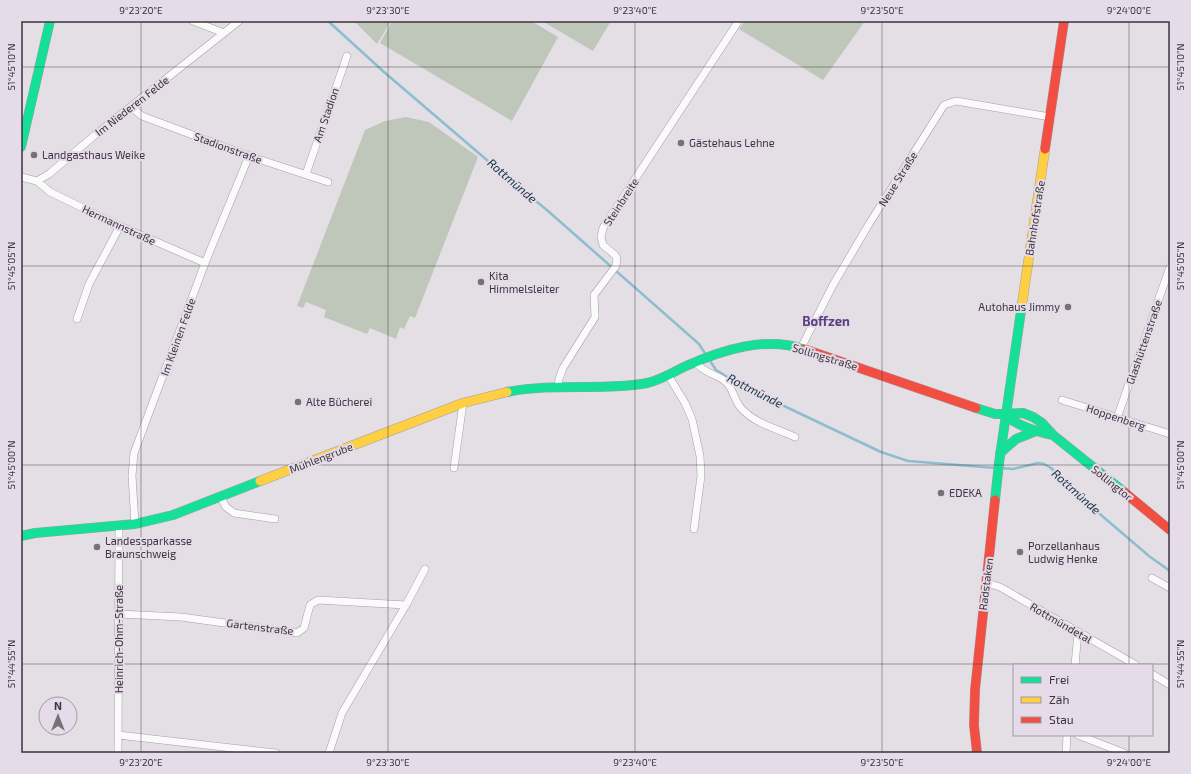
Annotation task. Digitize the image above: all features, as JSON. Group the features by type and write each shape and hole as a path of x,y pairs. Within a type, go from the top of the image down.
{"street":[{"path":"21,147 50,21"},
{"path":"193,21 224,33"},
{"name":"Im Niederen Felde","path":"36,181 49,174 239,21"},
{"name":"Steinbreite","path":"558,387 563,368 594,317 594,295 614,269 617,258 603,245 601,237 603,228 738,21"},
{"name":"Bahnhofstraße","path":"1006,415 1064,21"},
{"name":"Am Stadion","path":"306,174 346,56"},
{"name":"Neue Straße","path":"801,348 833,285 869,224 944,105 956,101 1050,117"},
{"name":"Stadionstraße","path":"132,108 142,116 249,156 328,182"},
{"name":"Im Kleinen Felde","path":"135,524 132,476 134,453 205,263 249,156"},
{"path":"21,177 36,181"},
{"name":"Hermannstraße","path":"36,181 50,192 120,226 205,263"},
{"path":"77,319 89,284 120,226"},
{"name":"Glashüttenstraße","path":"1117,418 1170,267"},
{"name":"Sollingstraße","path":"621,387 648,383 727,349 760,343 781,344 801,348 995,414 1006,415"},
{"path":"698,361 704,371 725,380 734,398 748,415 795,437"},
{"path":"668,375 685,403 692,419 700,456 701,476 694,529"},
{"name":"Mühlengrube","path":"21,536 35,533 119,524 135,524 173,515 463,403 508,391 558,387 621,387"},
{"name":"Hoppenberg","path":"1062,400 1170,434"},
{"path":"454,468 463,403"},
{"name":"Sollingtor","path":"1006,415 1018,413 1030,415 1045,424 1053,435 1170,530"},
{"name":"Sollingtor","path":"1006,415 1015,424 1053,435"},
{"name":"Radstaken","path":"977,753 974,710 999,458 1006,415"},
{"path":"999,458 1011,441 1036,431"},
{"path":"220,496 226,507 234,513 275,519"},
{"name":"Heinrich-Ohm-Straße","path":"118,753 119,524"},
{"path":"330,753 342,713 406,605 425,569"},
{"path":"1152,578 1170,588"},
{"name":"Rottmündetal","path":"987,582 1000,587 1134,664"},
{"name":"Gartenstraße","path":"119,614 181,617 297,633 304,628 310,605 318,600 406,605"},
{"path":"1075,664 1078,632"},
{"path":"1153,675 1170,685"},
{"path":"118,735 276,753"},
{"path":"1066,753 1067,736"},
{"path":"1081,736 1124,753"}],"shaded area":[{"path":"354,21 391,21 377,44"},
{"path":"392,21 531,21 558,37 512,121 380,43"},
{"path":"542,21 611,21 593,51"},
{"path":"745,21 865,21 823,80 739,29"},
{"path":"406,117 429,122 478,157 415,318 410,316 404,329 400,327 396,339 370,328 367,334 324,317 326,310 306,302 303,308 297,306 365,130 385,121"}],"waterway":[{"name":"Rottmünde","path":"328,21 384,72 548,211 699,344 706,355"},
{"name":"Rottmünde","path":"709,359 716,370 742,386 881,452 908,461 996,468"},
{"name":"Rottmünde","path":"1001,468 1013,469 1038,463 1044,464 1051,468 1080,497 1149,556 1170,571"}],"traffic: fast":[{"path":"21,147 50,21"},
{"path":"995,500 1022,304"},
{"path":"507,392 526,389 607,387 647,383 667,376 686,366 714,355 729,350 759,344 789,345 804,349"},
{"path":"976,408 995,414 1023,413 1033,417 1124,492"},
{"path":"1005,415 1016,423 1053,435"},
{"path":"1000,453 1016,439 1036,431"},
{"path":"21,536 35,533 135,524 173,515 260,481"}],"traffic: slow":[{"path":"1022,304 1045,149"},
{"path":"260,481 463,403 507,392"}],"traffic: jam":[{"path":"1045,149 1064,21"},
{"path":"804,349 976,408"},
{"path":"1124,492 1170,530"},
{"path":"977,753 974,725 975,690 995,500"}],"place":[{"name":"Gästehaus Lehne","path":"681,143"},
{"name":"Landgasthaus Weike","path":"34,155"},
{"name":"Kita Himmelsleiter","path":"481,282"},
{"name":"Autohaus Jimmy","path":"1068,307"},
{"name":"Alte Bücherei","path":"298,402"},
{"name":"EDEKA","path":"941,493"},
{"name":"Landessparkasse Braunschweig","path":"97,547"},
{"name":"Porzellanhaus Ludwig Henke","path":"1020,552"}],"district":[{"name":"Boffzen","path":"826,321"}]}
